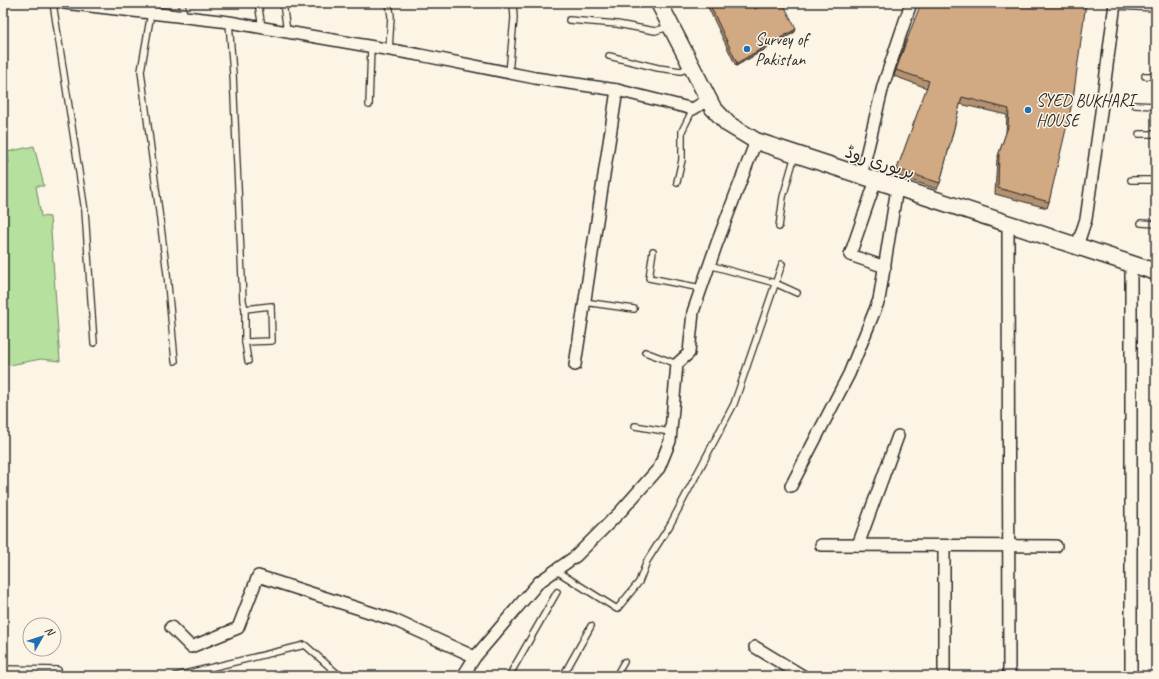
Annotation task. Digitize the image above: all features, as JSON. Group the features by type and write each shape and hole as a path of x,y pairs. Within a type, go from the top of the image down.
{"main road":[{"name":"بریوری روڈ","path":"659,3 713,108 728,124 756,141 1156,272"}],"street":[{"path":"64,3 105,5 151,13 229,22 389,50 534,78 617,90 693,109 709,99"},
{"path":"885,267 850,255 869,178 883,86 911,3"},
{"path":"1077,246 1086,219 1115,5"},
{"path":"575,366 617,90"},
{"path":"463,676 475,656 539,582 576,556 621,511 659,468 670,441 677,364 689,353 693,312 709,265 756,141"},
{"path":"791,486 849,374 879,300 897,188"},
{"path":"1008,224 1009,676"},
{"path":"1131,264 1131,676"},
{"path":"858,544 898,436"},
{"path":"821,545 1056,546"},
{"path":"944,546 944,676"},
{"path":"171,627 191,647 238,628 258,576 394,620 475,656"},
{"path":"755,647 804,676"}],"lane":[{"path":"53,3 85,211 94,343"},
{"path":"182,3 184,17"},
{"path":"258,3 262,28"},
{"path":"283,3 287,32"},
{"path":"389,3 391,16 389,50"},
{"path":"509,73 514,18 513,3"},
{"path":"1115,5 1156,8"},
{"path":"151,13 141,71 167,274 175,361"},
{"path":"569,20 617,24 655,31 671,27"},
{"path":"229,22 233,74 243,301 245,309 245,342 248,361"},
{"path":"369,105 371,47"},
{"path":"609,56 658,68 681,71 692,66"},
{"path":"1145,76 1156,76"},
{"path":"1135,105 1156,106"},
{"path":"677,182 682,160 682,131 693,109"},
{"path":"1139,134 1156,134"},
{"path":"779,227 783,197 795,154"},
{"path":"1131,180 1156,180"},
{"path":"1142,223 1156,224"},
{"path":"653,252 649,278 702,288"},
{"path":"555,570 617,609 638,582 646,561 670,525 734,404 782,264"},
{"path":"709,265 775,283 797,293"},
{"path":"584,302 634,309"},
{"path":"245,309 271,306 272,341 245,342"},
{"path":"645,352 677,364"},
{"path":"635,426 670,432"},
{"path":"509,676 557,592"},
{"path":"563,676 591,626"},
{"path":"176,676 305,645 340,676"},
{"path":"616,676 624,662"},
{"path":"3,669 58,670 60,676"}],"green space":[{"path":"34,146 44,186 36,186 41,216 50,217 60,361 41,359 10,365 3,362 3,164 9,163 7,152"}],"building":[{"name":"Survey of Pakistan","path":"709,3 753,3 755,9 769,3 783,3 796,29 737,63"},
{"name":"SYED BUKHARI HOUSE","path":"921,3 1086,3 1073,99 1049,202 998,188 999,153 1008,127 1009,109 962,97 940,183 897,169 929,81 896,70"}],"place":[{"name":"Survey of Pakistan","path":"747,49"},
{"name":"SYED BUKHARI HOUSE","path":"1028,110"}]}
